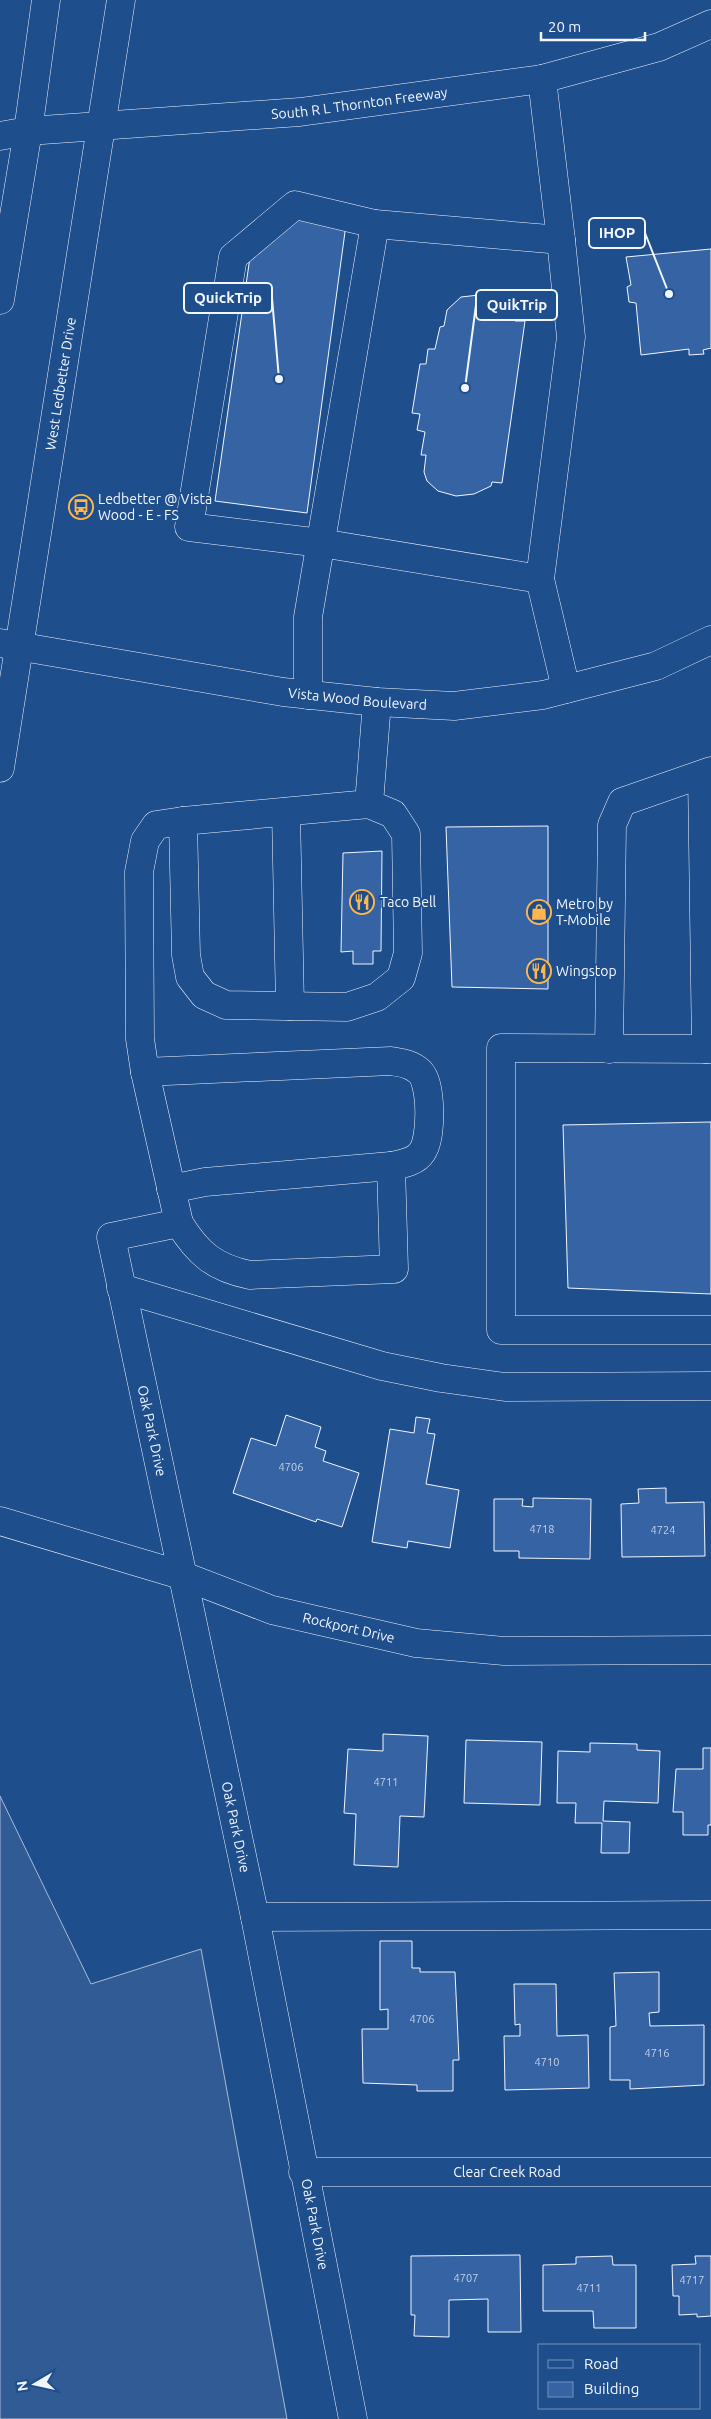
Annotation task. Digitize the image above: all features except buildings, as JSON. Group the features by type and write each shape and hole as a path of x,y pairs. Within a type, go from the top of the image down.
{"street":[{"path":"1,285 28,131 46,0"},
{"name":"West Ledbetter Drive","path":"0,768 9,644 102,126 121,0"},
{"name":"South R L Thornton Freeway","path":"0,136 28,131 300,112 542,79 659,47 711,24"},
{"path":"542,79 571,337 540,579 566,689"},
{"path":"540,579 321,543 189,527 233,257 295,205 375,224 561,240"},
{"path":"308,695 308,616 375,224"},
{"name":"Vista Wood Boulevard","path":"9,644 308,695 377,702 454,706 543,695 656,666 711,640"},
{"path":"369,804 377,702"},
{"path":"609,1048 612,825 622,802 706,773 708,1049 501,1048 500,1330 711,1330"},
{"path":"183,822 186,956 190,977 204,995 226,1005 347,1008 377,997 401,978 408,953 406,834 393,814 369,804 183,822 156,825 145,841 139,872 140,1039 145,1072 179,1223 191,1243 228,1271 250,1275 394,1269 391,1166"},
{"path":"286,812 290,1006"},
{"path":"145,1072 391,1061 410,1065 422,1073 427,1090 430,1123 427,1139 422,1153 407,1163 205,1182 171,1188"},
{"name":"Oak Park Drive","path":"179,1223 111,1237 181,1575 255,1917 303,2172 353,2419"},
{"path":"121,1288 382,1366 442,1378 505,1387 711,1386"},
{"name":"Rockport Drive","path":"0,1521 181,1575 272,1610 416,1643 504,1651 711,1650"},
{"path":"255,1917 711,1915"},
{"name":"Clear Creek Road","path":"303,2172 711,2172"}],"shaded area":[{"path":"0,1796 91,1984 201,1949 287,2419 0,2419"}],"place":[{"name":"IHOP","path":"669,294"},
{"name":"QuickTrip","path":"279,379"},
{"name":"QuikTrip","path":"465,388"},
{"name":"Ledbetter @ Vista Wood - E - FS","path":"81,507"},
{"name":"Taco Bell","path":"362,902"},
{"name":"Metro by T-Mobile","path":"539,912"},
{"name":"Wingstop","path":"539,971"}]}
